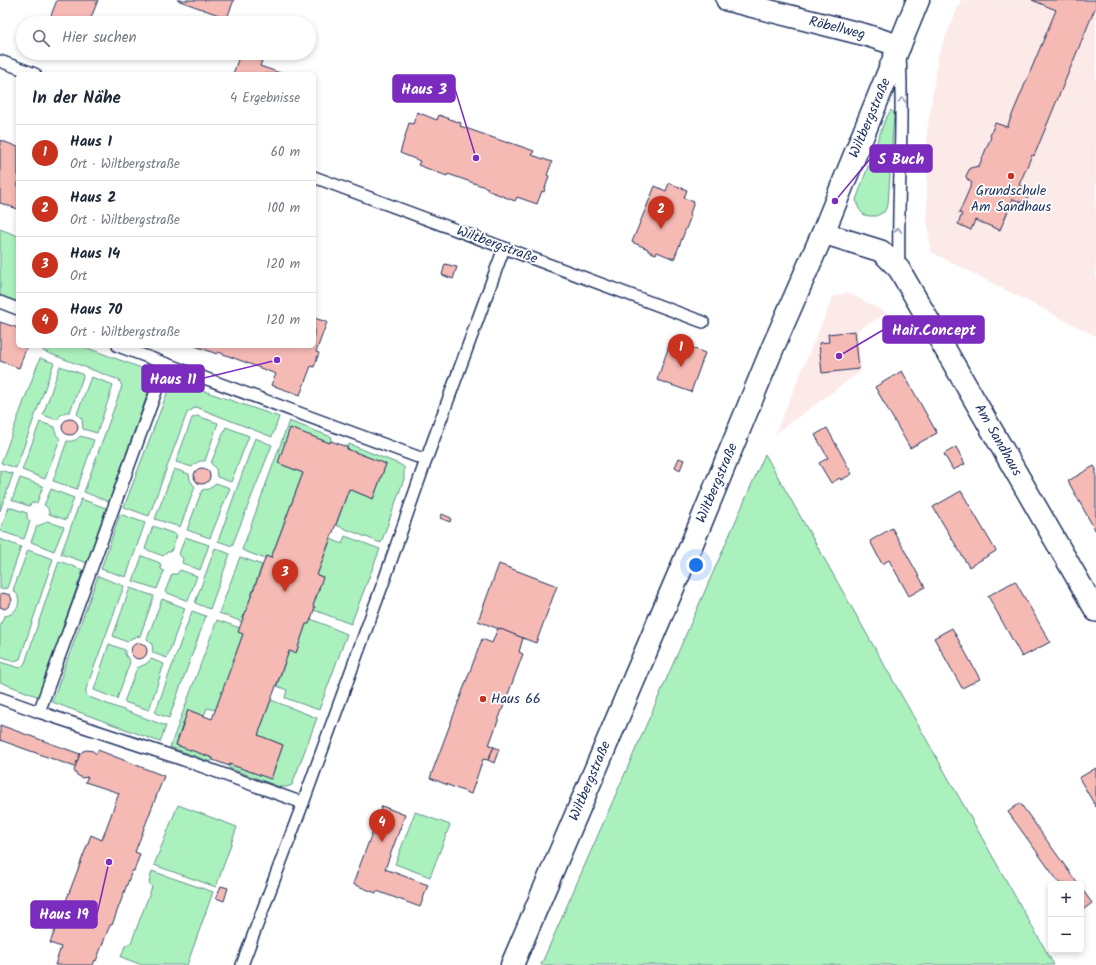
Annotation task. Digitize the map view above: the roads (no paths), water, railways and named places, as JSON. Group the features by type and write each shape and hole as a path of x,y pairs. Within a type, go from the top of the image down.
{"main road":[{"name":"Wiltbergstraße","path":"512,965 699,527 773,347 823,233 918,0"}],"street":[{"name":"Röbellweg","path":"727,0 866,35 900,46"},
{"name":"Am Sandhaus","path":"823,233 881,251 899,269 1096,611"}],"lane":[{"name":"Am Sandhaus","path":"899,269 898,232 902,88 900,46"},
{"path":"0,61 30,72"},
{"name":"Wiltbergstraße","path":"316,178 703,322"},
{"path":"242,965 303,803 504,248"},
{"path":"0,302 16,308"},
{"path":"123,348 426,460"},
{"path":"39,712 166,364"},
{"path":"0,698 184,760 303,803"}],"place":[{"name":"Haus 3","path":"476,158"},
{"name":"Grundschule Am Sandhaus","path":"1011,176"},
{"name":"S Buch","path":"835,201"},
{"name":"Haus 2","path":"661,229"},
{"name":"Hair.Concept","path":"839,356"},
{"name":"Haus 11","path":"277,360"},
{"name":"Haus 1","path":"681,367"},
{"name":"Haus 14","path":"285,592"},
{"name":"Haus 66","path":"483,699"},
{"name":"Haus 70","path":"382,842"},
{"name":"Haus 19","path":"109,862"}]}
